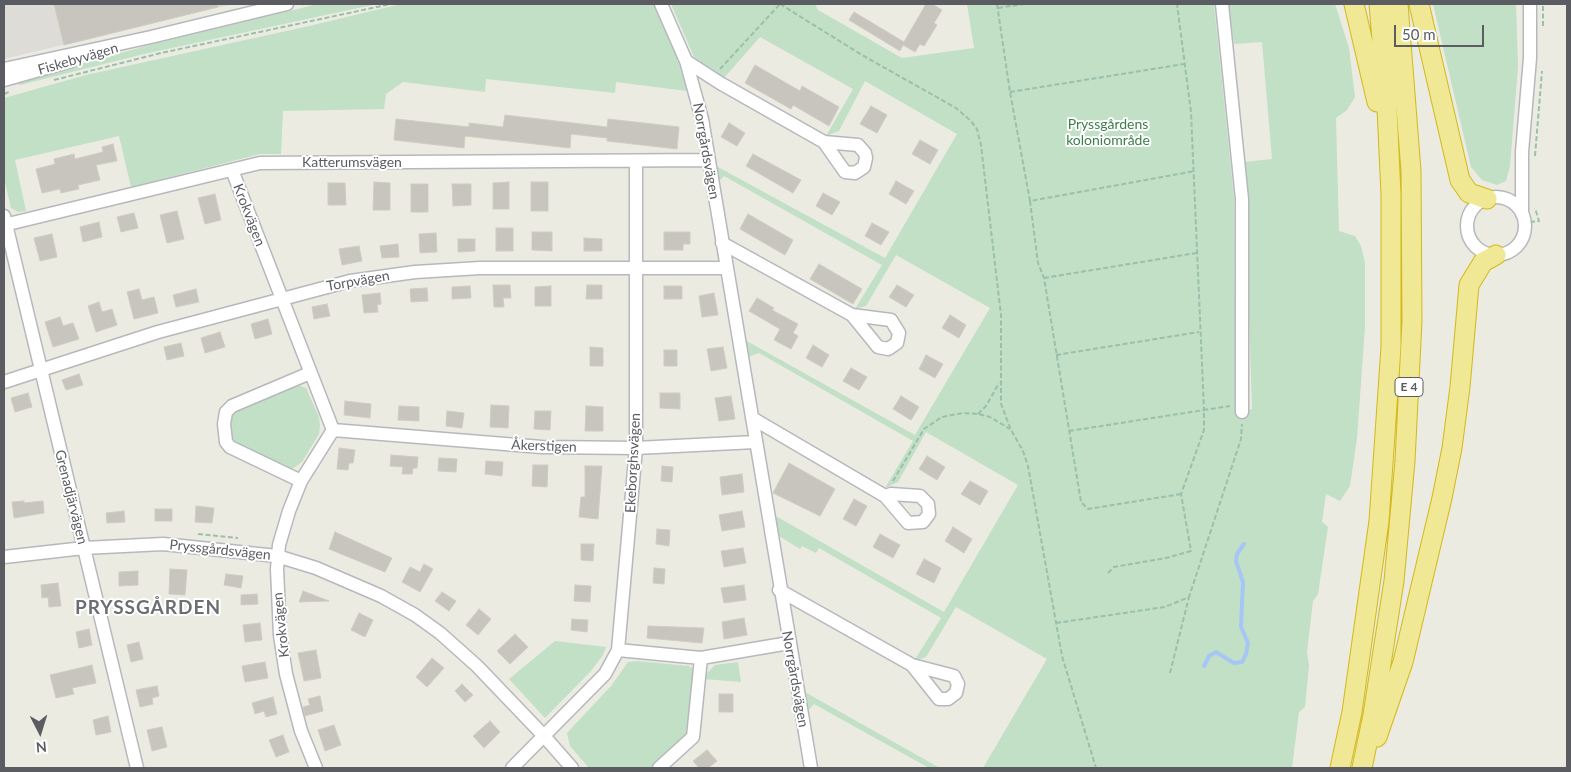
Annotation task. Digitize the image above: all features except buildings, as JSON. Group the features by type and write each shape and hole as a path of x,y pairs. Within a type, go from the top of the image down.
{"highway":[{"path":"1354,4 1390,169"},
{"name":"E 4","path":"1340,768 1352,712 1379,521 1392,332 1390,169 1379,4"},
{"name":"E 4","path":"1363,768 1394,581 1405,461 1412,332 1411,171 1398,4"},
{"path":"1419,4 1460,180 1469,193 1495,198"},
{"path":"1363,768 1389,708 1403,662 1432,545 1456,424 1468,285 1483,262 1496,255"}],"street":[{"name":"Fiskebyvägen","path":"4,69 151,37 287,4"},
{"name":"Norrgårdsvägen","path":"661,4 686,62 696,93 752,418 779,590 811,768"},
{"path":"1222,4 1242,199 1242,408"},
{"path":"1522,152 1514,181 1495,198 1480,202 1470,215 1468,230 1470,238 1480,251 1496,255 1504,254 1518,245 1524,230 1522,152 1530,58 1530,4"},
{"name":"Fiskebyvägen","path":"4,80 151,37"},
{"path":"686,62 712,79 824,142"},
{"name":"Katterumsvägen","path":"4,222 260,163 636,162 708,160"},
{"name":"Ekeborghsvägen","path":"512,768 604,674 618,650 636,448 636,162"},
{"name":"Krokvägen","path":"232,170 333,430 301,481 289,511 278,556 278,606 286,674 301,731 316,768"},
{"path":"1495,198 1514,204 1523,218"},
{"name":"Grenadjärvägen","path":"4,222 137,768"},
{"path":"722,243 852,315"},
{"name":"Torpvägen","path":"4,382 158,332 350,281 415,272 480,268 726,268"},
{"path":"301,481 230,448 226,442 224,424 226,412 232,406 310,373"},
{"path":"752,418 884,496"},
{"name":"Åkerstigen","path":"333,430 481,443 636,448 756,442"},
{"name":"Pryssgårdsvägen","path":"4,557 84,548 163,544 278,556 350,581 415,615 440,633 477,666 572,768"},
{"path":"779,590 912,665"},
{"path":"618,650 701,658 789,643"},
{"path":"659,768 693,736 701,658"}],"path":[{"path":"53,80 161,53 391,4"},
{"path":"712,79 780,4 862,55 956,108 972,121 977,129 981,145 1001,315 1001,404 1010,430 1024,451 1028,466 1062,656 1096,768"},
{"path":"997,4 1010,92 1030,201 1038,263 1044,278 1080,502 1088,509 1181,494"},
{"path":"998,8 1024,4"},
{"path":"1108,573 1114,567 1166,558 1191,550 1181,494 1204,430 1204,410 1199,332 1192,112 1184,64 1178,4"},
{"path":"1543,4 1543,31"},
{"path":"1010,92 1184,64"},
{"path":"1535,159 1542,68"},
{"path":"4,94 11,92"},
{"path":"1030,201 1195,171"},
{"path":"1523,218 1539,222 1533,200"},
{"path":"1044,278 1196,253"},
{"path":"1056,355 1199,332"},
{"path":"978,414 986,406 1000,381"},
{"path":"1069,431 1204,410 1242,408 1241,439 1189,597 1170,673"},
{"path":"884,496 924,428 942,417 963,412 978,414 990,417 1010,430"},
{"path":"193,534 244,539"},
{"path":"1056,623 1165,606 1189,597"}],"shaded area":[{"path":"4,4 233,4 4,59"}],"green space":[{"path":"318,4 377,4 144,54 20,85 15,82 146,46"},
{"path":"401,4 654,4 677,58 687,91 616,82 615,93 486,79 485,92 403,82 386,94 384,109 283,111 281,154 260,154 131,187 119,136 15,160 26,211 18,212 11,208 4,178 4,98 86,75"},
{"name":"Pryssgårdens koloniområde","path":"671,4 815,4 818,10 902,58 974,48 967,4 1214,4 1234,198 1236,413 1252,409 1244,162 1272,159 1262,42 1234,44 1228,4 1335,4 1349,48 1355,97 1347,110 1336,118 1339,231 1355,236 1361,246 1365,263 1365,327 1357,438 1350,486 1340,501 1326,494 1322,522 1328,527 1318,594 1313,601 1307,652 1309,666 1305,707 1299,712 1292,768 983,768 1047,659 956,607 926,657 914,661 941,618 819,548 816,553 802,546 800,549 779,536 774,515 944,612 1018,485 926,432 898,482 885,488 913,441 759,353 748,357 745,340 915,435 990,308 896,255 866,306 855,309 882,265 724,176 718,182 716,166 885,258 957,134 865,81 839,131 826,136 853,89 760,37 723,79 694,57"},
{"path":"1433,4 1516,4 1518,67 1510,166 1506,181 1497,185 1482,180 1471,167"},
{"path":"298,385 306,388 319,417 320,426 319,434 302,462 289,471 231,442 228,421 233,408"},
{"path":"555,641 606,647 603,655 591,671 545,718 509,679"},
{"path":"637,661 689,666 692,668 695,674 690,730 685,738 651,768 589,768 570,746 567,733 611,686 628,662"},
{"path":"738,662 741,682 704,679 705,675 715,665"},
{"path":"803,691 940,768 929,768 814,704 807,712"}],"waterway":[{"path":"1204,666 1209,656 1216,652 1234,663 1242,662 1246,654 1248,643 1241,627 1243,582 1236,561 1237,554 1244,544"}],"district":[{"name":"PRYSSGÅRDEN","path":"148,608"}]}
